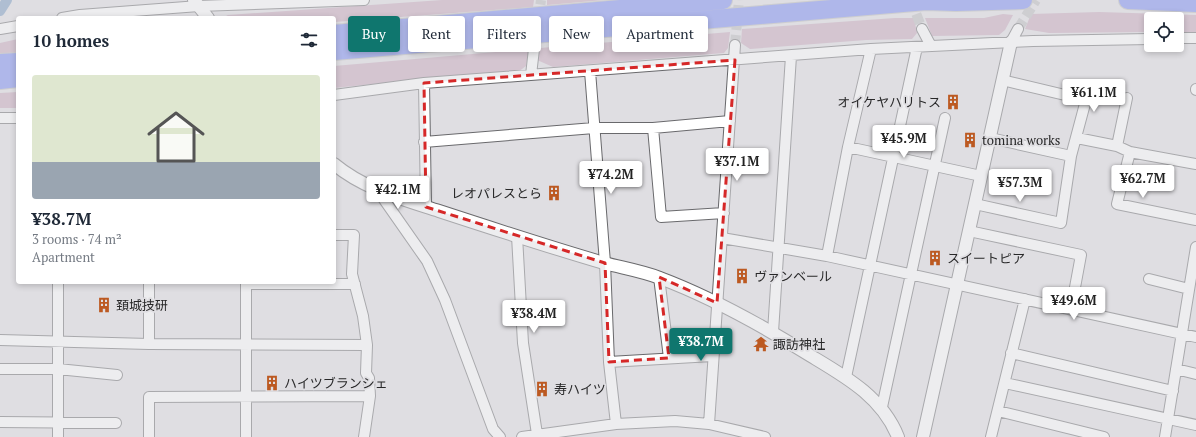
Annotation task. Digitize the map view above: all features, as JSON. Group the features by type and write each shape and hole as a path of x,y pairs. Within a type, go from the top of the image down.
{"highway":[{"path":"336,34 723,0"},
{"path":"336,51 931,0 956,2 1023,0"},
{"path":"1128,0 1196,3"},
{"path":"0,63 16,62"},
{"path":"0,80 16,78"}],"street":[{"path":"74,16 196,3 364,0"},
{"path":"196,3 206,16"},
{"path":"0,29 16,26"},
{"path":"922,29 930,46"},
{"path":"923,437 976,204 1002,80 1011,42 1018,29"},
{"path":"1184,38 1196,38"},
{"path":"336,95 424,83 871,49 1011,42 1144,39"},
{"path":"709,424 712,356 724,213 735,45"},
{"path":"846,377 917,47"},
{"path":"827,256 848,148 871,49"},
{"path":"531,75 534,52"},
{"path":"773,332 791,56"},
{"path":"590,71 605,263 609,362 616,424"},
{"path":"976,204 1061,223 1071,156 1086,100 1002,80"},
{"path":"424,83 426,207"},
{"path":"1117,146 1126,98"},
{"path":"0,118 16,118"},
{"path":"882,407 945,118"},
{"path":"424,142 594,128 653,128 730,121"},
{"path":"653,128 661,217 724,213"},
{"path":"990,138 1071,156"},
{"path":"1077,138 1117,146 1130,152 1196,164"},
{"path":"848,148 893,156 982,176"},
{"path":"1130,152 1117,204 1196,220"},
{"path":"336,165 355,179 378,191 605,263 659,277 717,303 773,332 866,391 882,407 898,437"},
{"path":"378,191 427,261 445,300 493,429 500,437"},
{"path":"969,231 1080,255 1071,309"},
{"path":"336,235 354,235 352,274 363,316 367,345 366,370 369,378 370,396 364,437"},
{"path":"517,236 523,343 537,434"},
{"path":"722,238 827,256 869,267 1025,299 1196,337"},
{"path":"1165,437 1196,247"},
{"path":"659,277 669,358"},
{"path":"1149,279 1189,289"},
{"path":"58,284 58,437"},
{"path":"149,284 149,344"},
{"path":"246,284 246,437"},
{"path":"336,284 354,284"},
{"path":"991,437 1025,299"},
{"path":"0,340 149,344 367,345"},
{"path":"1011,354 1173,391"},
{"path":"609,362 712,356"},
{"path":"0,369 58,369 117,375"},
{"path":"1176,369 1196,374"},
{"path":"1005,383 1196,425"},
{"path":"149,437 149,397 370,396"},
{"path":"998,411 1104,437"},
{"path":"522,437 537,434 568,434 616,424 675,421 709,424 765,437"},
{"path":"0,422 116,423"}],"highlighted area":[{"path":"735,60 717,303 659,277 669,358 609,362 605,263 426,207 424,83"}],"shaded area":[{"path":"442,0 534,0 533,7 400,17 348,16 348,21 336,22 336,16 226,16"},
{"path":"547,0 604,0 547,5"},
{"path":"1099,12 1144,13 1144,32 1049,33 1025,29 1031,14"},
{"path":"1003,14 1013,15 1005,30 999,35 932,36 925,18 984,18"},
{"path":"1184,15 1196,15 1196,32 1184,32"},
{"path":"895,18 914,18 917,33 912,39 866,40 750,49 741,43 742,29"},
{"path":"730,32 728,48 724,53 553,67 537,60 539,52 541,52 541,48 549,47 549,52 604,52 604,43 612,42 612,52 708,52 708,34"},
{"path":"16,39 16,54 0,56 0,43"},
{"path":"495,52 528,52 526,66 518,72 336,88 336,66"},
{"path":"16,92 16,108 0,108 0,93"}],"waterway":[{"path":"0,11 7,0"}],"tunnel":[{"path":"539,16 541,0"},
{"path":"735,45 739,0"},
{"path":"911,0 922,29"},
{"path":"1018,29 1036,0"}],"place":[{"name":"オイケヤハリトス","path":"953,102"},
{"name":"tomina works","path":"970,140"},
{"name":"レオパレスとら","path":"554,193"},
{"name":"スイートピア","path":"935,258"},
{"name":"ヴァンベール","path":"742,276"},
{"name":"頚城技研","path":"104,305"},
{"name":"諏訪神社","path":"761,344"},
{"name":"ハイツブランシェ","path":"272,383"},
{"name":"寿ハイツ","path":"542,389"}]}
